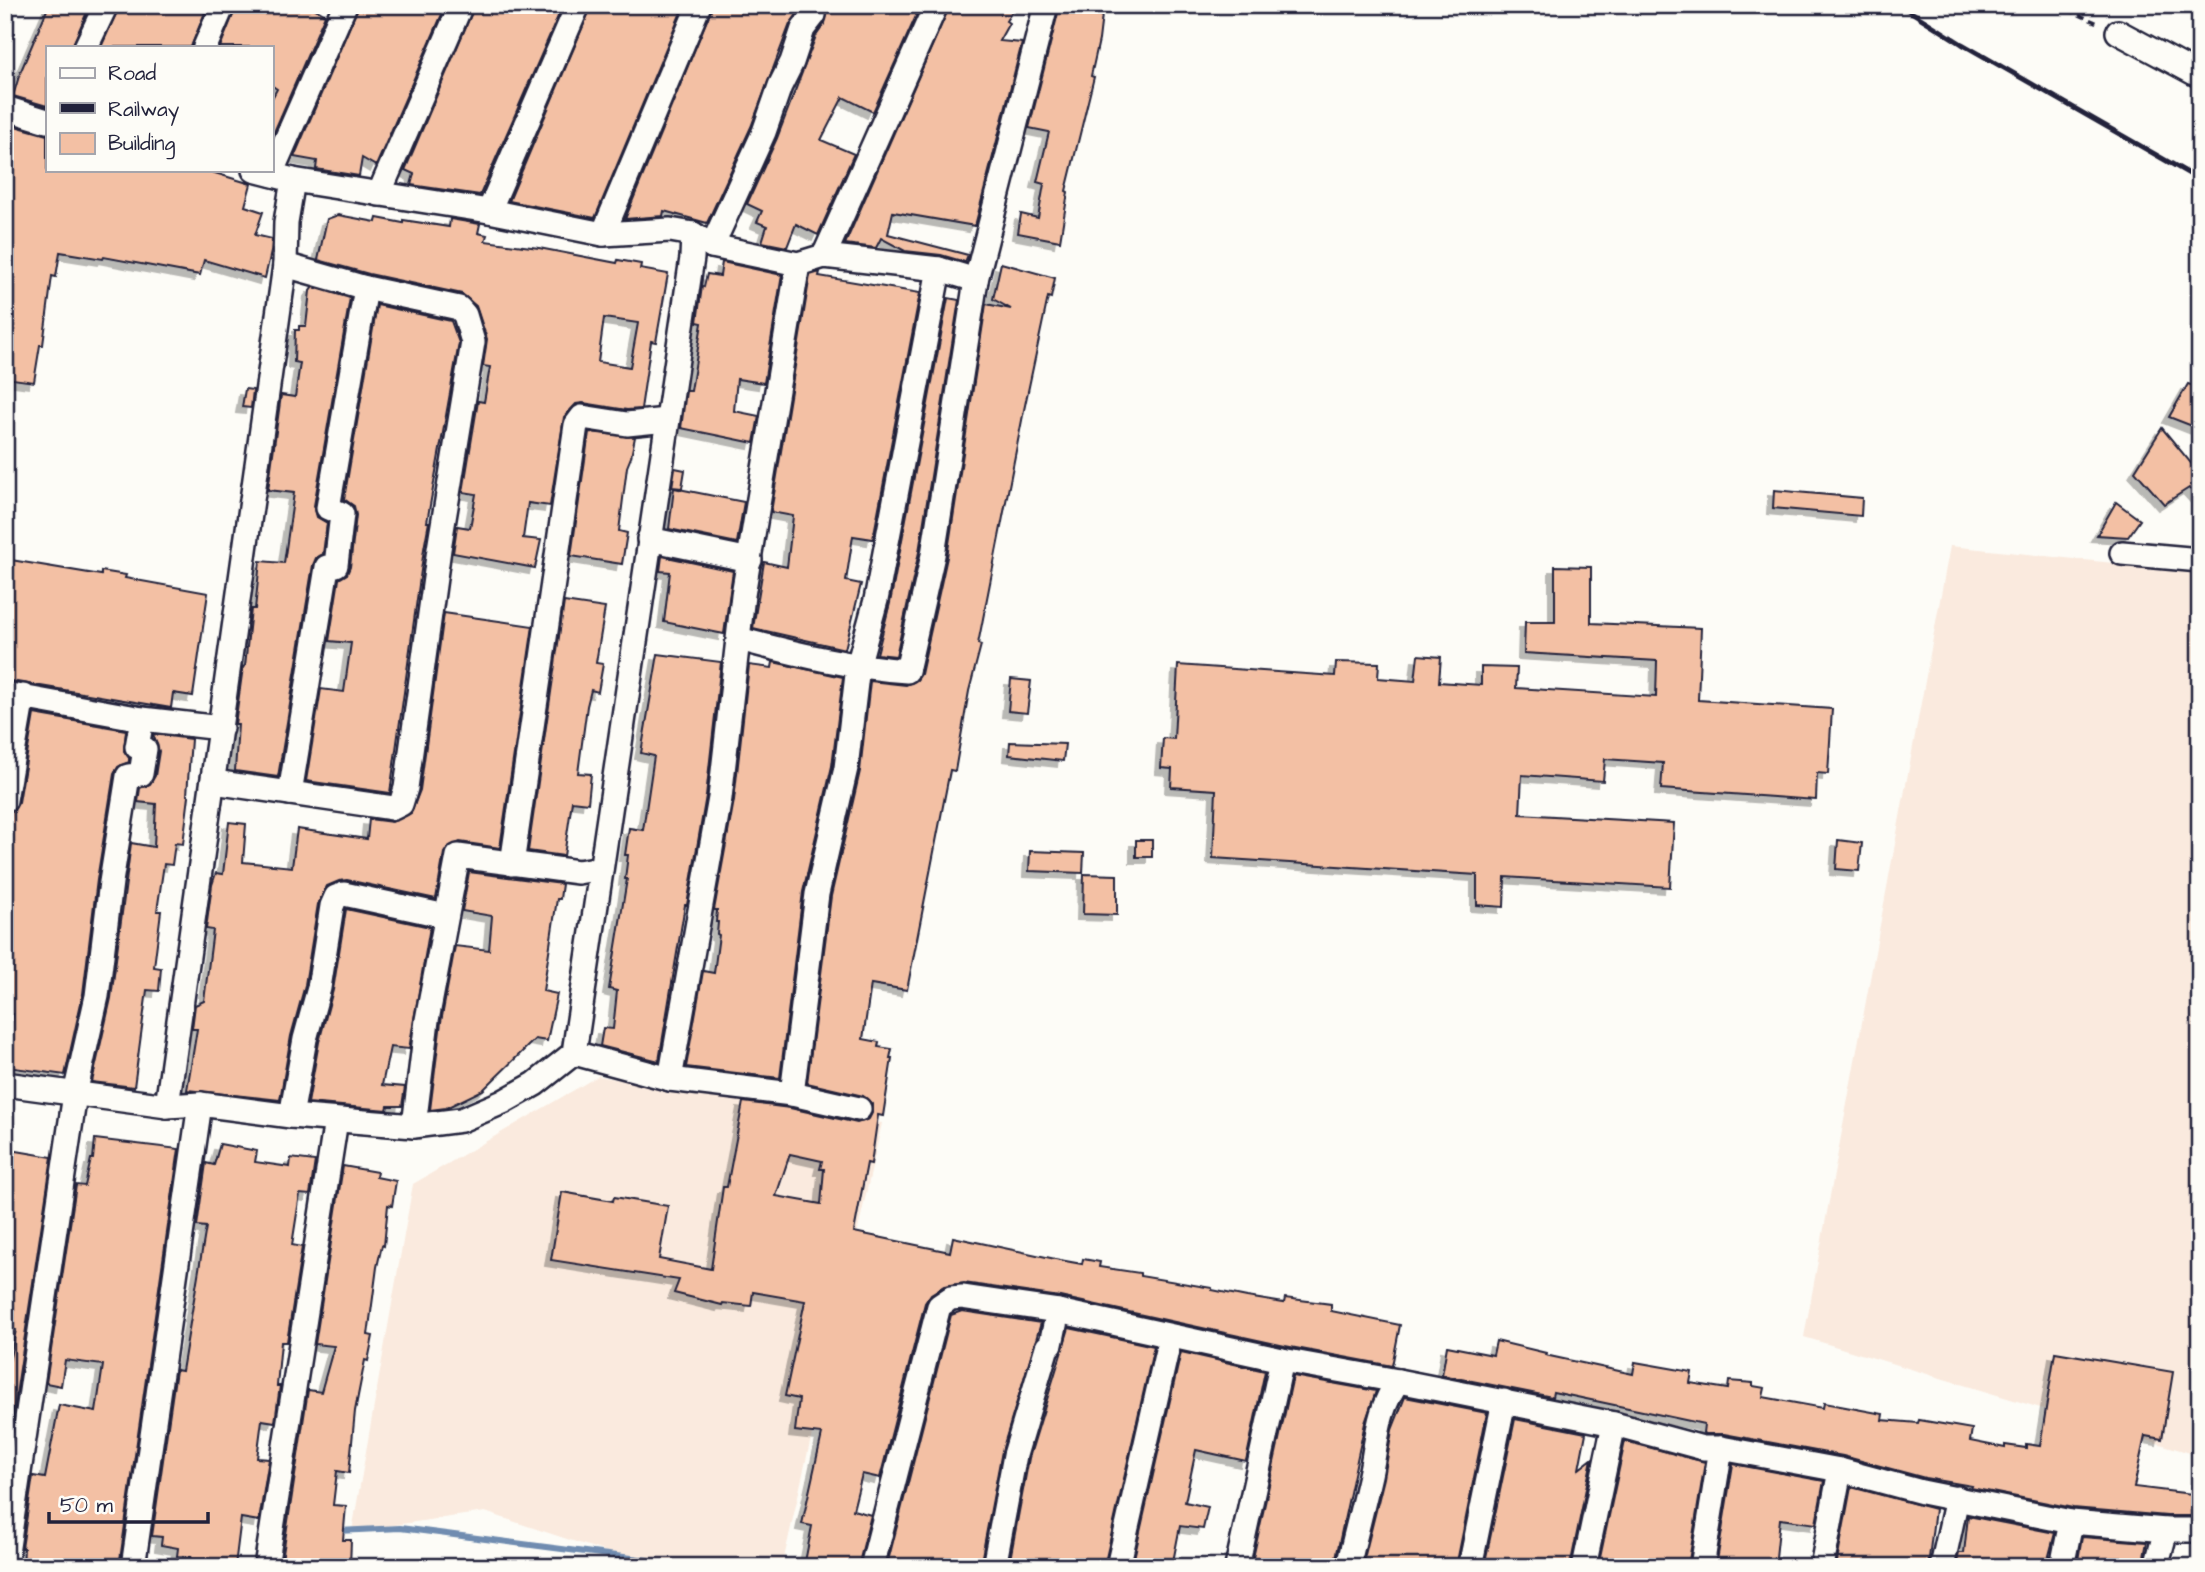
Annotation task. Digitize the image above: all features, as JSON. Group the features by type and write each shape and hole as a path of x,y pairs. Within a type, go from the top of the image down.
{"street":[{"path":"86,46 106,5"},
{"path":"205,46 223,5"},
{"path":"167,1106 285,265 286,222 273,174 345,5"},
{"path":"379,194 461,5"},
{"path":"489,211 578,5"},
{"path":"603,234 699,5"},
{"path":"5,1084 167,1106 200,1104 291,1116 414,1126 461,1120 503,1102 535,1084 573,1053 692,258 764,132 803,29 814,15 815,5"},
{"path":"824,256 936,5"},
{"path":"739,639 802,656 907,671 933,555 976,280 1046,5"},
{"path":"2118,32 2200,76"},
{"path":"5,107 46,121"},
{"path":"273,174 489,211 603,234 670,230 798,264 824,256 939,269 976,280"},
{"path":"670,1079 720,798 743,596 798,264"},
{"path":"214,782 393,808 401,804 406,788 439,549 473,342 460,308 366,288 285,265"},
{"path":"792,1094 817,894 846,768 858,666 876,600 939,269"},
{"path":"290,793 327,567 336,565 342,514 328,508 366,288"},
{"path":"512,864 576,425 582,417 628,424 667,420"},
{"path":"649,539 750,560"},
{"path":"2122,553 2200,560"},
{"path":"5,800 14,695 142,719 221,729"},
{"path":"5,1567 75,1094 97,996 128,776 141,774 145,749 137,747 142,719"},
{"path":"414,1126 427,1020 458,856 578,872 601,868"},
{"path":"291,1116 305,1039 319,988 332,906 336,897 344,894 446,916"},
{"path":"573,1053 670,1079 792,1094 859,1109"},
{"path":"134,1567 200,1104"},
{"path":"267,1567 336,1120"},
{"path":"872,1567 939,1306 951,1298 962,1297 1058,1311 1282,1360 1504,1401 1614,1424 1703,1448 1721,1448 1840,1470 1922,1492 2071,1522 2166,1530 2200,1530"},
{"path":"994,1567 1015,1455 1047,1347 1051,1345 1058,1311"},
{"path":"1118,1567 1170,1337"},
{"path":"1237,1567 1282,1360"},
{"path":"1348,1567 1379,1421 1386,1399 1398,1381"},
{"path":"1470,1567 1504,1401"},
{"path":"1584,1567 1614,1424"},
{"path":"1702,1567 1721,1448"},
{"path":"1822,1567 1840,1470"},
{"path":"1942,1567 1957,1498"},
{"path":"2062,1567 2071,1522"},
{"path":"2156,1567 2166,1530"}],"path":[{"path":"2057,5 2118,32"}],"shaded area":[{"path":"1950,546 2200,572 2200,1456 1804,1337"},
{"path":"598,1076 882,1123 782,1567 652,1567 485,1512 352,1531 413,1184"}],"building":[{"path":"49,5 90,5 72,46 46,46 46,106 13,96"},
{"path":"120,5 208,5 191,46 101,46"},
{"path":"237,5 309,5 325,15 273,134 273,96 277,89 273,86 273,46 220,46"},
{"path":"359,5 446,5 376,166 362,158 359,176 316,169 317,161 294,157"},
{"path":"475,5 563,5 480,195 411,185 414,174 405,170"},
{"path":"592,5 684,5 595,218 509,201"},
{"path":"713,5 801,5 790,24 751,127 707,223 664,211 663,216 625,219"},
{"path":"829,5 921,5 873,112 843,97 821,140 854,154 818,235 796,224 787,247 762,242 767,226 757,222 762,211 747,204 777,138 816,36 825,23"},
{"path":"950,5 1016,5 1006,21 1009,23 999,41 1022,43 975,226 893,212 888,234 968,255 965,262 941,255 905,251 881,238 876,248 845,244"},
{"path":"1060,5 1089,5 1088,12 1102,15 1091,76 1094,77 1066,191 1068,192 1060,241 1018,233 1021,214 1038,218 1044,184 1037,182 1049,132 1029,128"},
{"path":"15,126 46,135 46,172 212,172 251,184 245,206 263,212 255,235 272,239 265,278 204,260 200,275 104,257 103,259 60,252 56,277 52,276 43,345 40,345 34,382 5,378 5,136 13,137"},
{"path":"338,215 376,222 377,218 449,227 450,219 480,224 478,233 487,235 485,241 617,263 618,260 641,264 640,269 668,274 656,342 651,341 641,409 627,410 583,403 576,404 564,417 550,506 528,503 523,538 541,540 535,568 453,553 457,526 470,528 476,494 463,492 478,401 484,402 490,367 483,366 487,339 476,306 462,294 318,260 327,219","holes":["604,318 638,323 630,367 598,362"]},
{"path":"722,262 782,275 764,383 737,379 734,411 759,416 754,443 681,428 686,391 691,391 702,323 697,322 702,286 704,287 707,274 720,276"},
{"path":"1001,263 1055,278 1051,298 1048,297 1024,410 978,644 981,645 969,691 955,771 950,770 907,990 871,984 863,1039 879,1042 878,1047 892,1049 892,1058 883,1116 878,1115 871,1164 867,1163 854,1232 950,1252 953,1237 1082,1264 1083,1259 1100,1262 1099,1267 1140,1273 1140,1276 1247,1297 1284,1303 1285,1298 1331,1304 1331,1311 1400,1325 1392,1366 1285,1346 1060,1297 964,1283 944,1286 931,1294 925,1303 880,1478 862,1474 853,1510 871,1515 858,1567 804,1567 812,1526 802,1524 822,1434 795,1431 799,1399 785,1396 805,1301 753,1292 751,1306 722,1305 674,1293 679,1280 551,1260 562,1192 613,1201 614,1197 668,1206 659,1259 711,1269 723,1187 727,1187 743,1102 790,1108 857,1123 869,1119 872,1113 872,1104 863,1096 807,1083 831,896 860,771 870,681 906,685 917,680 921,674 947,557 986,304 1011,309 993,299","holes":["790,1154 822,1161 820,1169 824,1169 821,1204 776,1196"]},
{"path":"820,272 819,276 920,293 873,539 853,536 846,581 861,584 845,649 753,628 764,562 787,567 793,516 771,512 810,275"},
{"path":"313,287 350,298 314,506 317,517 327,523 323,554 316,558 313,565 278,777 235,771 238,724 235,724 251,609 255,609 260,561 284,563 294,493 268,490 281,395 295,397 300,363 294,362 295,330 299,330 299,326 306,326 310,291"},
{"path":"948,298 959,300 919,552 896,656 877,654 890,603"},
{"path":"377,305 451,321 459,343 427,522 390,793 306,781 321,689 344,692 351,643 329,641 339,579 347,574 350,567 356,515 354,506 344,499"},
{"path":"2188,384 2200,388 2200,429 2169,417"},
{"path":"245,389 253,390 251,408 242,407"},
{"path":"2162,428 2200,474 2200,500 2189,488 2164,504 2135,471"},
{"path":"589,432 635,437 627,467 619,531 627,533 622,564 571,556"},
{"path":"675,468 685,470 682,488 672,487"},
{"path":"674,488 744,502 737,543 669,529"},
{"path":"1774,490 1862,498 1861,516 1773,508"},
{"path":"2116,502 2140,520 2128,537 2097,535"},
{"path":"662,556 733,571 724,634 664,622 670,572 660,571"},
{"path":"5,559 101,575 101,571 126,575 125,578 208,593 193,696 173,693 171,708 5,680"},
{"path":"1555,566 1591,567 1591,623 1701,628 1698,700 1832,709 1828,774 1817,773 1816,800 1661,789 1663,763 1605,759 1603,781 1522,775 1520,814 1674,823 1670,887 1505,877 1504,907 1477,905 1477,875 1213,858 1216,790 1171,787 1172,769 1161,768 1163,738 1174,739 1178,665 1335,676 1336,662 1379,663 1378,678 1415,681 1418,655 1441,657 1439,682 1481,685 1481,667 1517,668 1516,688 1656,697 1657,661 1524,653 1525,622 1555,622"},
{"path":"564,602 605,608 596,663 603,664 598,692 591,690 587,706 578,773 591,774 588,803 572,801 564,856 528,851"},
{"path":"444,613 533,626 500,848 460,842 448,847 444,853 436,899 347,880 327,886 318,904 305,985 291,1036 280,1100 187,1090 197,1029 192,1029 195,1005 204,1001 213,930 206,929 212,885 216,873 223,874 229,822 246,824 243,862 292,867 297,829 367,839 369,819 392,822 411,813 420,790"},
{"path":"658,654 721,662 706,796 659,1061 600,1046 603,1028 613,1029 617,991 609,989 627,879 628,855 625,855 629,828 643,830 654,756 641,753"},
{"path":"773,662 843,677 832,766 803,892 780,1078 686,1067 703,971 714,973 719,935 717,910 714,910 734,800 749,665 772,668"},
{"path":"1011,679 1031,681 1027,713 1008,711"},
{"path":"34,714 126,730 124,751 129,758 129,762 118,767 114,774 83,994 65,1075 7,1067 13,1014 5,1013 5,870 11,812 19,802"},
{"path":"153,734 191,739 189,796 183,844 175,843 172,865 164,864 157,911 161,911 154,967 161,968 159,991 147,990 134,1087 92,1082 111,998 131,843 154,847 156,804 138,802 140,788 150,784 155,776 159,751"},
{"path":"1010,742 1065,744 1063,761 1009,755"},
{"path":"1136,840 1152,840 1152,857 1136,857"},
{"path":"1838,840 1862,843 1859,871 1836,869"},
{"path":"1030,851 1084,853 1083,873 1029,871"},
{"path":"469,872 562,884 560,899 557,899 543,991 557,994 547,1041 535,1039 483,1090 446,1108 430,1110 441,1022 455,946 489,950 492,916 462,911"},
{"path":"1084,874 1117,875 1117,915 1083,914"},
{"path":"346,909 430,927 409,1049 390,1047 382,1085 405,1087 402,1106 388,1106 387,1110 308,1103 319,1042 333,990"},
{"path":"95,1139 179,1149 119,1567 23,1567 22,1548 33,1476 45,1478 59,1405 96,1412 103,1365 65,1360 61,1386 46,1383 76,1185 85,1186 93,1159"},
{"path":"220,1144 257,1151 255,1162 290,1167 291,1158 315,1161 310,1195 300,1194 292,1245 302,1247 287,1342 281,1342 277,1386 280,1386 275,1422 262,1420 257,1458 269,1459 259,1521 241,1518 235,1566 191,1565 191,1557 177,1556 178,1548 161,1545 162,1537 152,1536 176,1370 182,1371 206,1227 197,1226 206,1163 214,1165"},
{"path":"5,1149 52,1157 11,1428 5,1427 5,1380 16,1330 9,1329 11,1319 5,1318"},
{"path":"343,1166 377,1172 376,1177 396,1181 392,1206 388,1205 384,1246 382,1245 377,1267 368,1335 373,1336 368,1361 365,1360 355,1411 349,1473 337,1471 333,1505 346,1506 343,1540 351,1540 350,1567 281,1567 308,1390 321,1392 334,1346 315,1344"},
{"path":"962,1311 1041,1323 1002,1451 980,1567 887,1565 951,1315"},
{"path":"1069,1328 1154,1346 1104,1567 1009,1565 1029,1458"},
{"path":"1496,1341 1546,1353 1545,1355 1633,1374 1635,1362 1692,1372 1690,1383 1728,1389 1729,1381 1753,1383 1753,1386 1765,1388 1763,1397 1823,1408 1824,1403 1883,1414 1882,1420 1918,1423 1919,1420 1972,1429 1970,1441 2005,1448 2005,1445 2026,1448 2026,1444 2040,1446 2055,1352 2173,1372 2162,1439 2145,1436 2134,1487 2200,1495 2200,1516 2073,1508 1925,1478 1843,1456 1724,1434 1705,1434 1704,1424 1553,1392 1552,1397 1442,1375 1447,1346 1493,1355"},
{"path":"1181,1352 1265,1371 1246,1461 1196,1450 1185,1502 1208,1507 1203,1529 1180,1526 1172,1567 1132,1567"},
{"path":"1293,1376 1376,1391 1365,1423 1334,1567 1302,1567 1270,1561 1269,1567 1251,1567"},
{"path":"1405,1397 1487,1413 1456,1567 1362,1567 1384,1478 1392,1430"},
{"path":"1515,1419 1586,1433 1579,1469 1592,1459 1570,1567 1484,1567"},
{"path":"1625,1441 1705,1462 1688,1567 1598,1567"},
{"path":"1733,1464 1824,1481 1816,1524 1780,1519 1775,1567 1716,1567"},
{"path":"1851,1487 1935,1509 1928,1567 1836,1567"},
{"path":"1968,1516 2055,1533 2046,1567 1998,1562 1997,1567 1956,1567 1959,1553 1964,1553"},
{"path":"2082,1537 2147,1542 2142,1567 2106,1567 2078,1560"}],"waterway":[{"path":"338,1531 400,1528 647,1560 664,1567"}],"railway":[{"path":"1900,5 1962,44 2200,180"}]}
